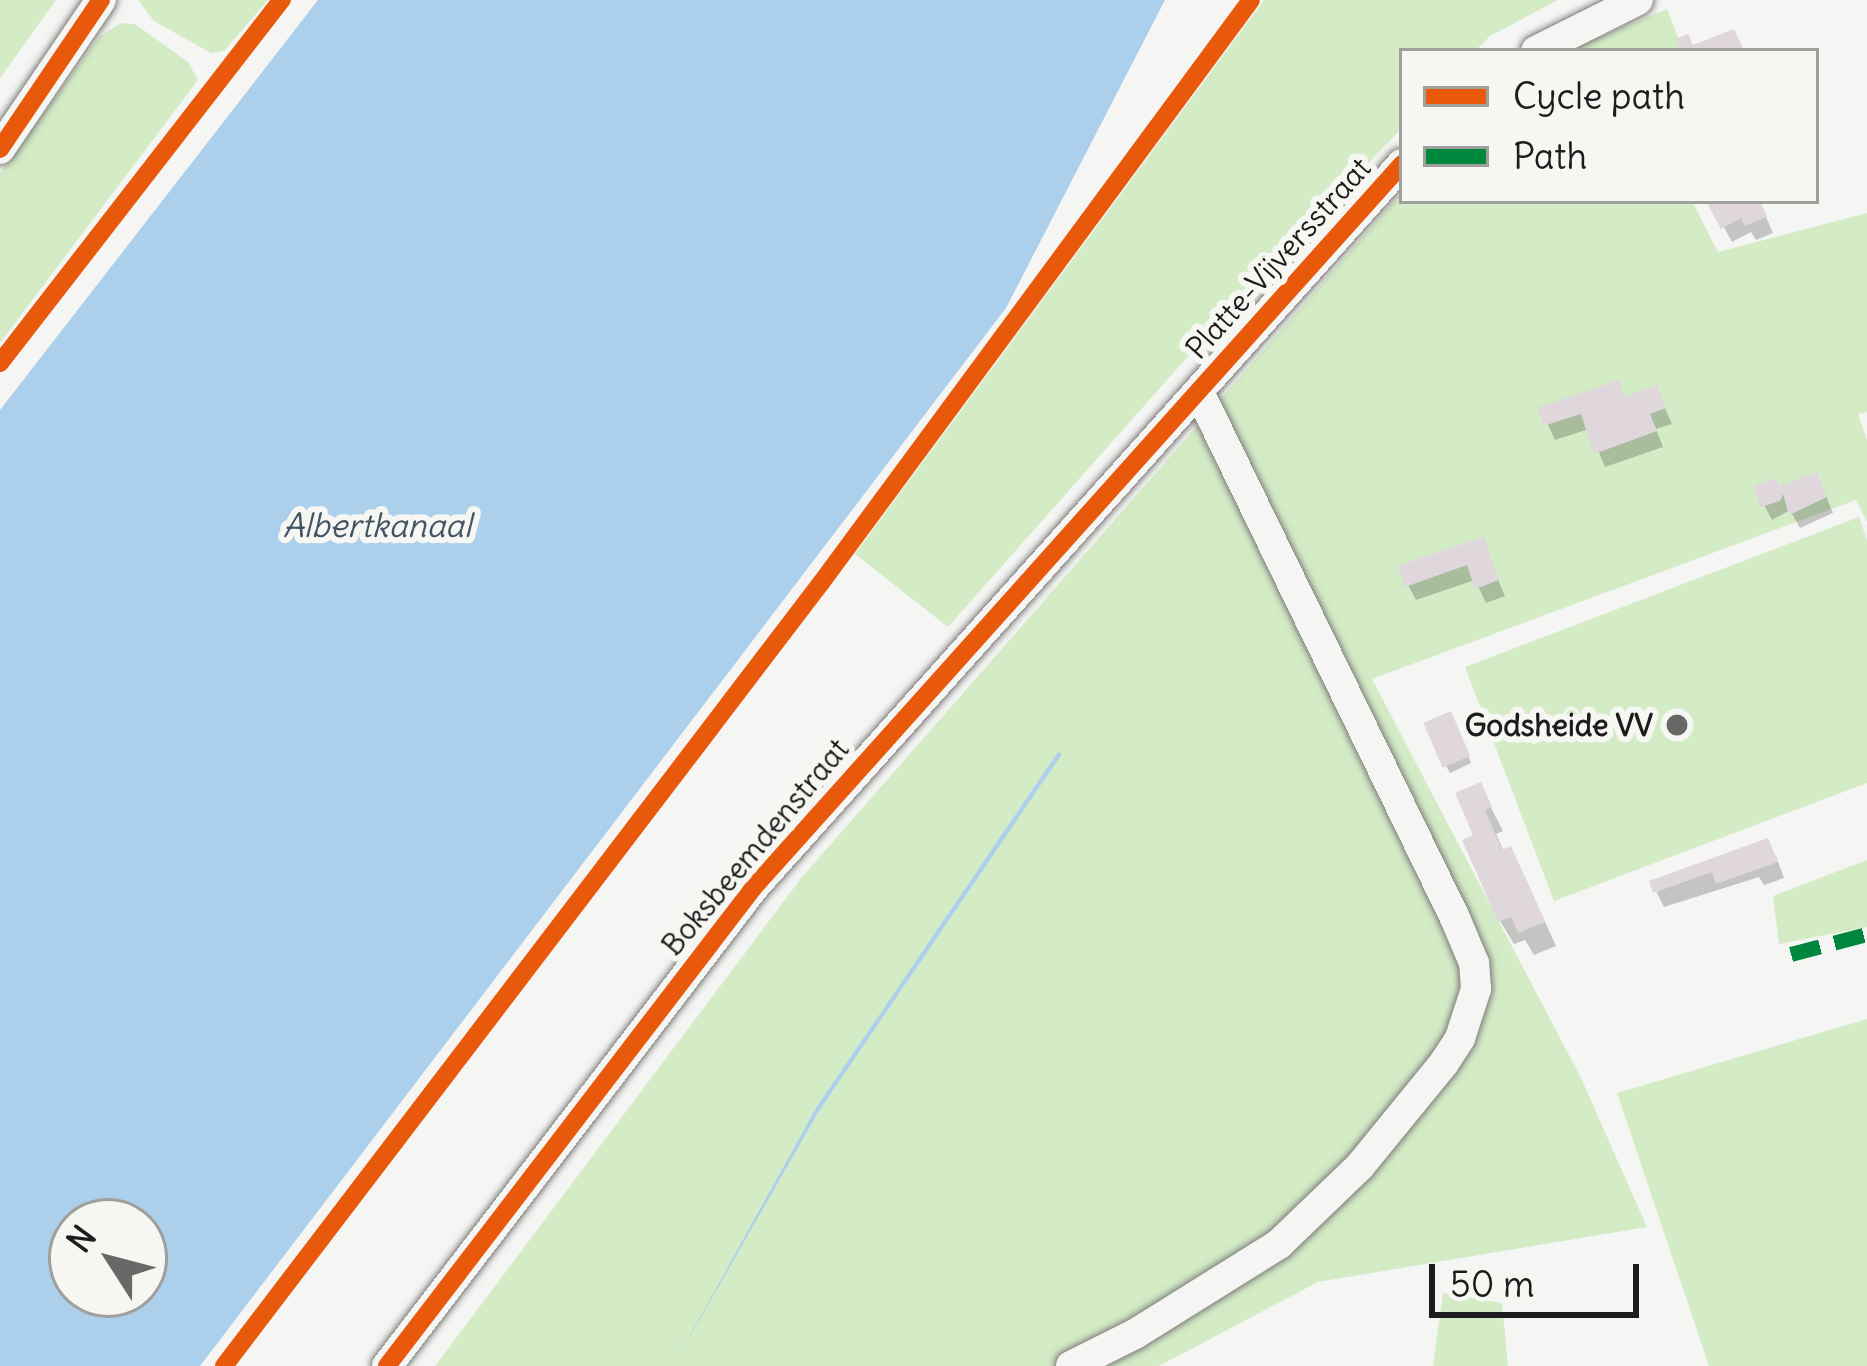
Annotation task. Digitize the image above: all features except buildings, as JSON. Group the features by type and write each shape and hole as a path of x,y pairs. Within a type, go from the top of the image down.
{"street":[{"path":"0,148 101,0"},
{"path":"1541,48 1638,0"},
{"name":"Platte-Vijversstraat","path":"1070,1366 1135,1334 1279,1244 1360,1166 1444,1064 1460,1038 1476,989 1474,964 1455,918 1199,392 1399,167"},
{"name":"Boksbeemdenstraat","path":"387,1366 754,887 1015,590 1199,392"}],"green space":[{"path":"0,0 56,0 0,78"},
{"path":"138,0 268,0 224,51 211,53 154,21"},
{"path":"1264,0 1558,0 1490,36 1478,48 1399,48 1399,131 1245,292 948,627 855,554"},
{"path":"1667,9 1682,48 1573,48"},
{"path":"121,23 135,24 188,62 198,80 0,343 0,173 100,36"},
{"path":"1399,195 1399,204 1694,204 1718,252 1867,213 1867,412 1858,414 1867,440 1867,522 1856,500 1372,679 1581,1078 1647,1227 1318,1282 1159,1366 435,1366 802,877"},
{"name":"Godsheide VV","path":"1859,517 1867,540 1867,783 1554,901 1465,667"},
{"path":"1867,860 1867,927 1779,944 1773,896"},
{"path":"1867,1019 1867,1366 1709,1366 1617,1093"},
{"path":"1443,1293 1502,1303 1508,1366 1433,1366"}],"water":[{"name":"Albertkanaal","path":"318,0 1165,0 1006,308 200,1366 0,1366 0,410"},
{"path":"1058,752 1062,754 819,1111 673,1366 816,1108"}],"marked path":[{"path":"1791,954 1867,934"}],"cycle path":[{"path":"0,149 101,0"},
{"path":"0,363 282,0"},
{"path":"224,1366 821,583 1251,0"},
{"path":"387,1366 754,887 1399,167"}],"place":[{"name":"Godsheide VV","path":"1677,725"}]}
